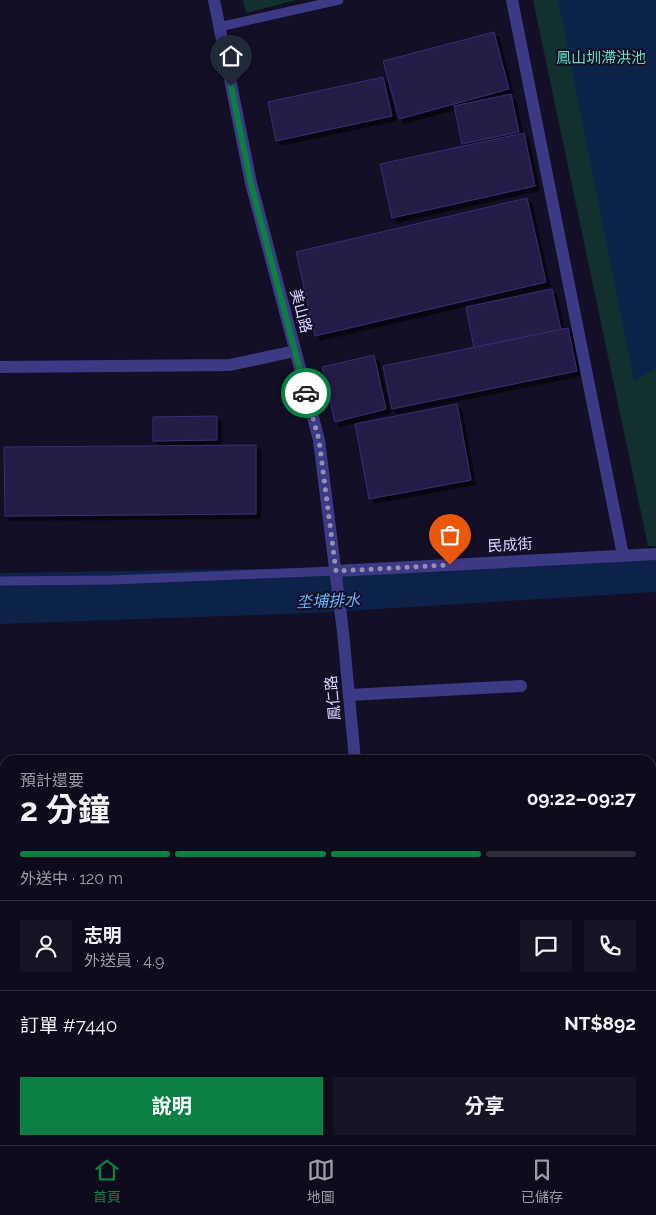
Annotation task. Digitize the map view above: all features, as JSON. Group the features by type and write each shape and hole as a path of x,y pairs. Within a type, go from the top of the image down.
{"street":[{"name":"美山路","path":"214,0 251,184 319,440 343,632"},
{"path":"512,0 623,556"},
{"path":"0,367 230,365 295,351"},
{"name":"民成街","path":"336,575 656,554"},
{"name":"鳳仁路","path":"343,632 355,755"},
{"path":"349,695 521,686"}],"lane":[{"path":"219,27 339,0"},
{"path":"0,581 336,575"}],"green space":[{"path":"243,0 296,0 246,13"},
{"name":"鳳山圳滯洪池","path":"533,0 656,0 656,546 648,546"}],"water":[{"name":"鳳山圳滯洪池","path":"558,0 656,0 656,368 634,381"},
{"name":"坔埔排水","path":"656,553 656,592 312,613 0,624 0,573 372,567"}],"building":[{"path":"494,32 509,89 399,119 383,61"},
{"path":"383,77 392,116 276,141 268,102"},
{"path":"511,94 519,132 462,144 454,106"},
{"path":"524,133 535,186 392,218 380,164"},
{"path":"527,198 546,282 315,336 296,252"},
{"path":"552,289 561,330 474,348 466,307"},
{"path":"568,328 577,371 392,409 383,366"},
{"path":"374,355 386,409 335,422 322,367"},
{"path":"457,404 471,480 369,499 355,424"},
{"path":"217,416 217,440 153,441 153,417"},
{"path":"256,445 256,514 5,516 4,447"}],"way so far":[{"path":"306,393 319,440 336,571 450,565"}],"route":[{"path":"231,86 251,184 306,393"}]}
